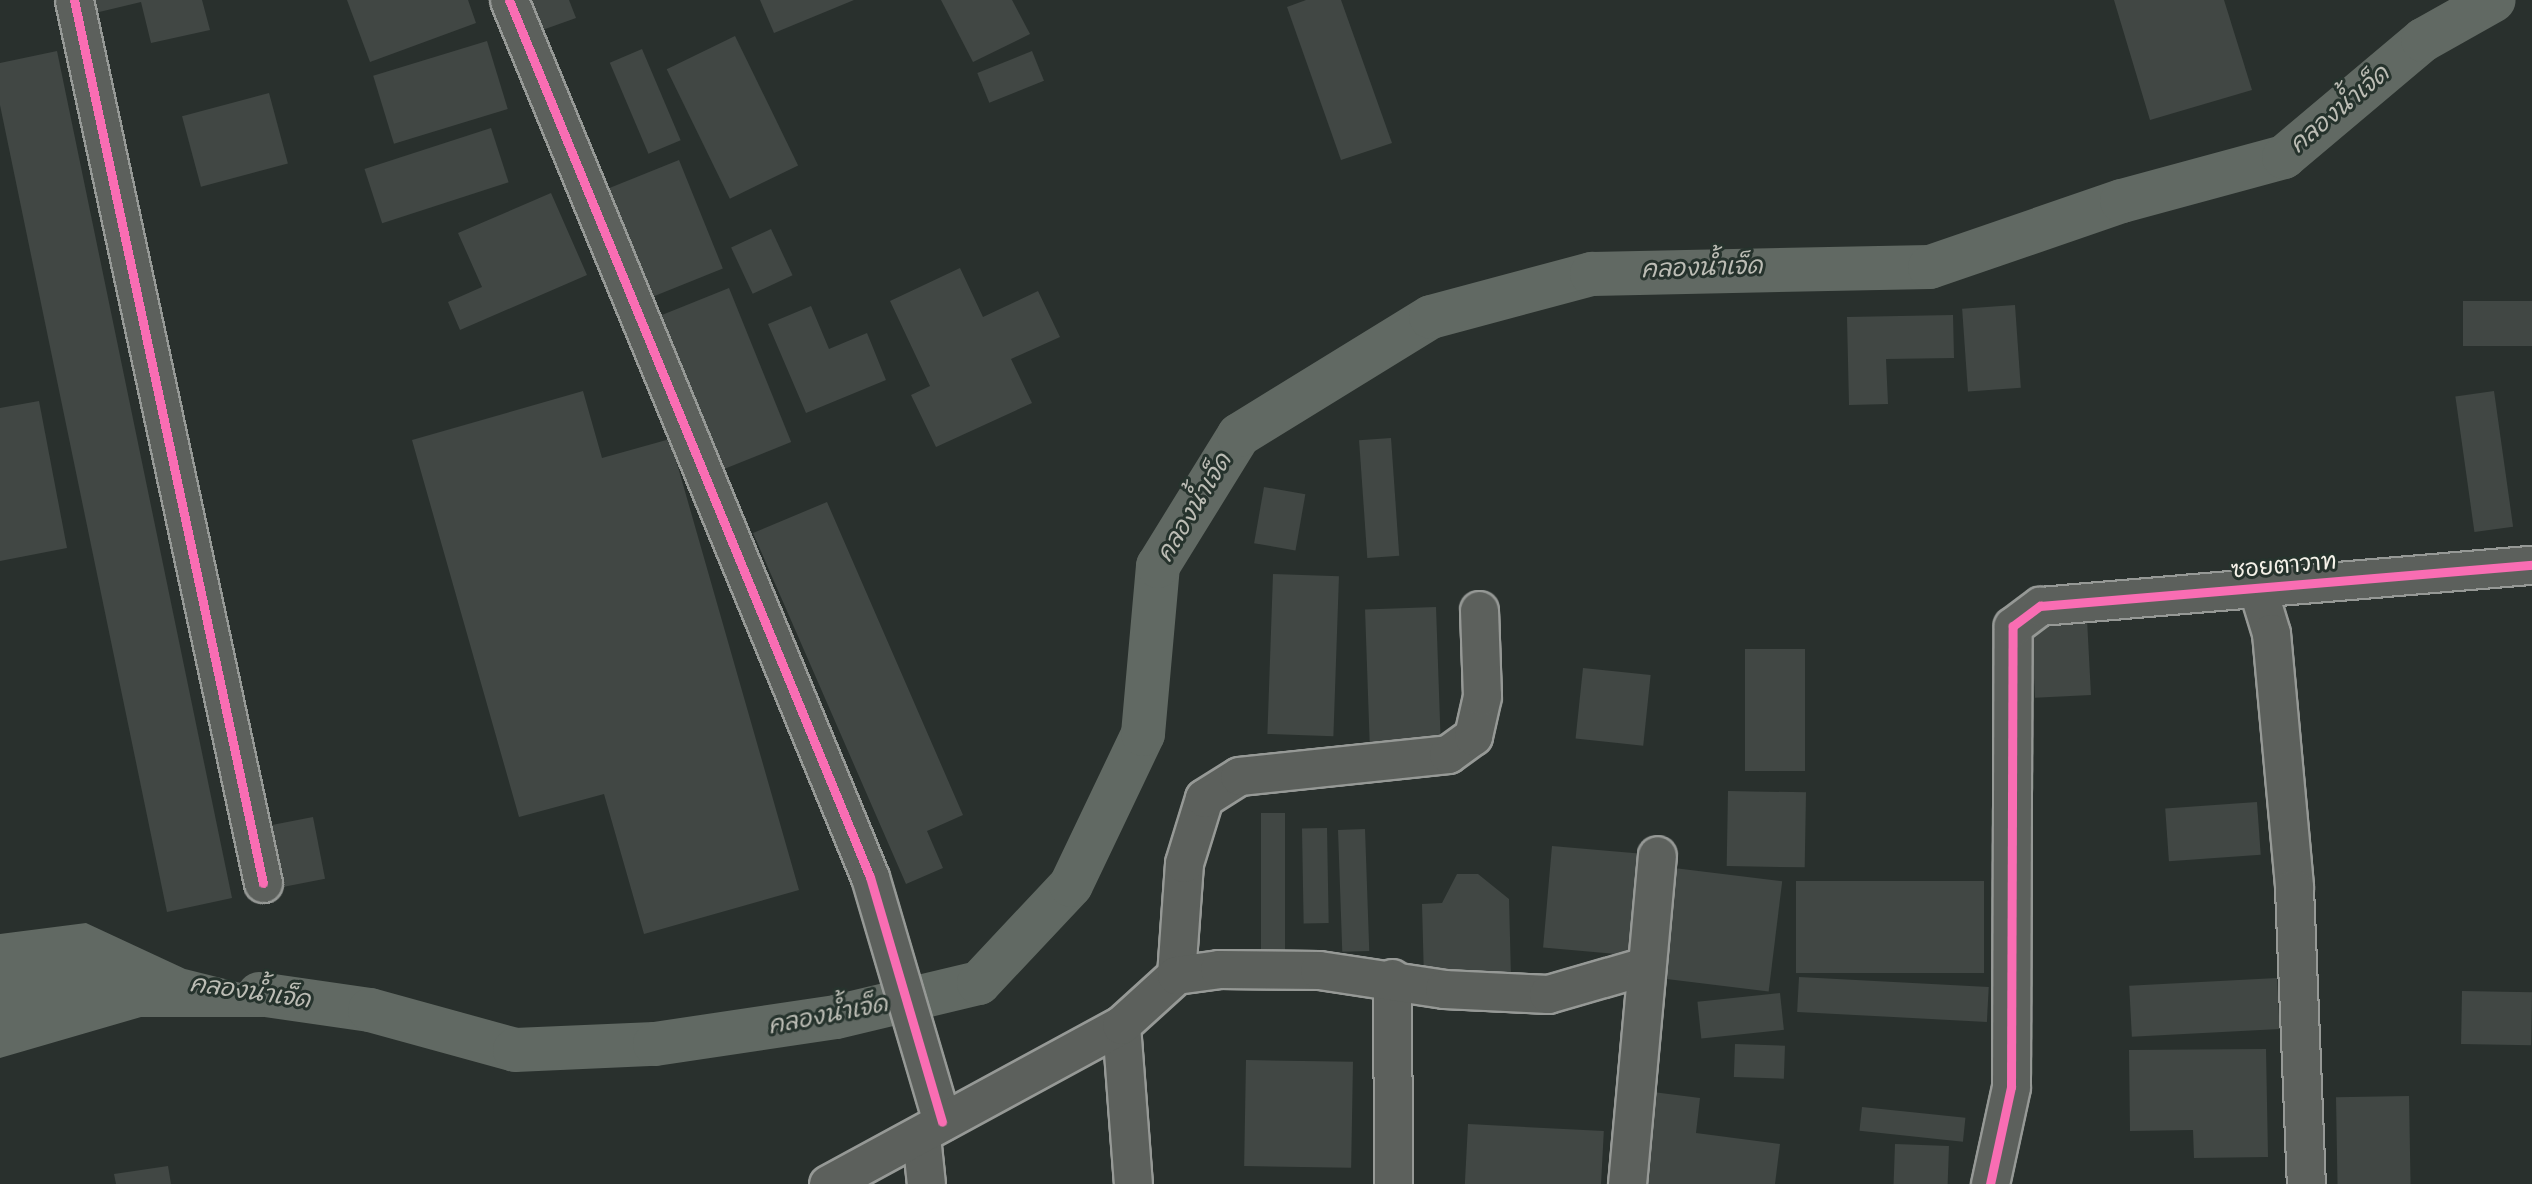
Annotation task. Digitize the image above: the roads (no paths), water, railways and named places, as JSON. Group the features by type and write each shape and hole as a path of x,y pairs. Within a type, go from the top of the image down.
{"street":[{"path":"75,0 263,883"},
{"path":"509,0 870,877 932,1129 926,1184"},
{"name":"ซอยตาวาท","path":"1990,1184 2011,1087 2012,626 2040,606 2532,565"},
{"path":"2257,587 2271,633 2294,888 2306,1184"},
{"path":"1176,975 1184,863 1204,798 1239,776 1448,754 1473,736 1482,696 1479,610"},
{"path":"1627,1184 1657,855"},
{"path":"828,1184 1121,1025 1176,975 1219,969 1319,970 1392,978 1444,989 1548,994 1645,966"},
{"path":"1392,978 1393,1184"},
{"path":"1121,1025 1133,1184"}],"water":[{"path":"86,923 185,969 317,1002 306,1022 270,1017 141,1017 0,1058 0,934"}],"waterway":[{"name":"คลองน้ำเจ็ด","path":"259,994 370,1010 515,1050 655,1044 836,1017 979,983 1071,885 1143,734 1158,566 1239,435 1431,317 1592,274 1930,267 2122,201 2284,157 2423,40 2494,0"}]}
